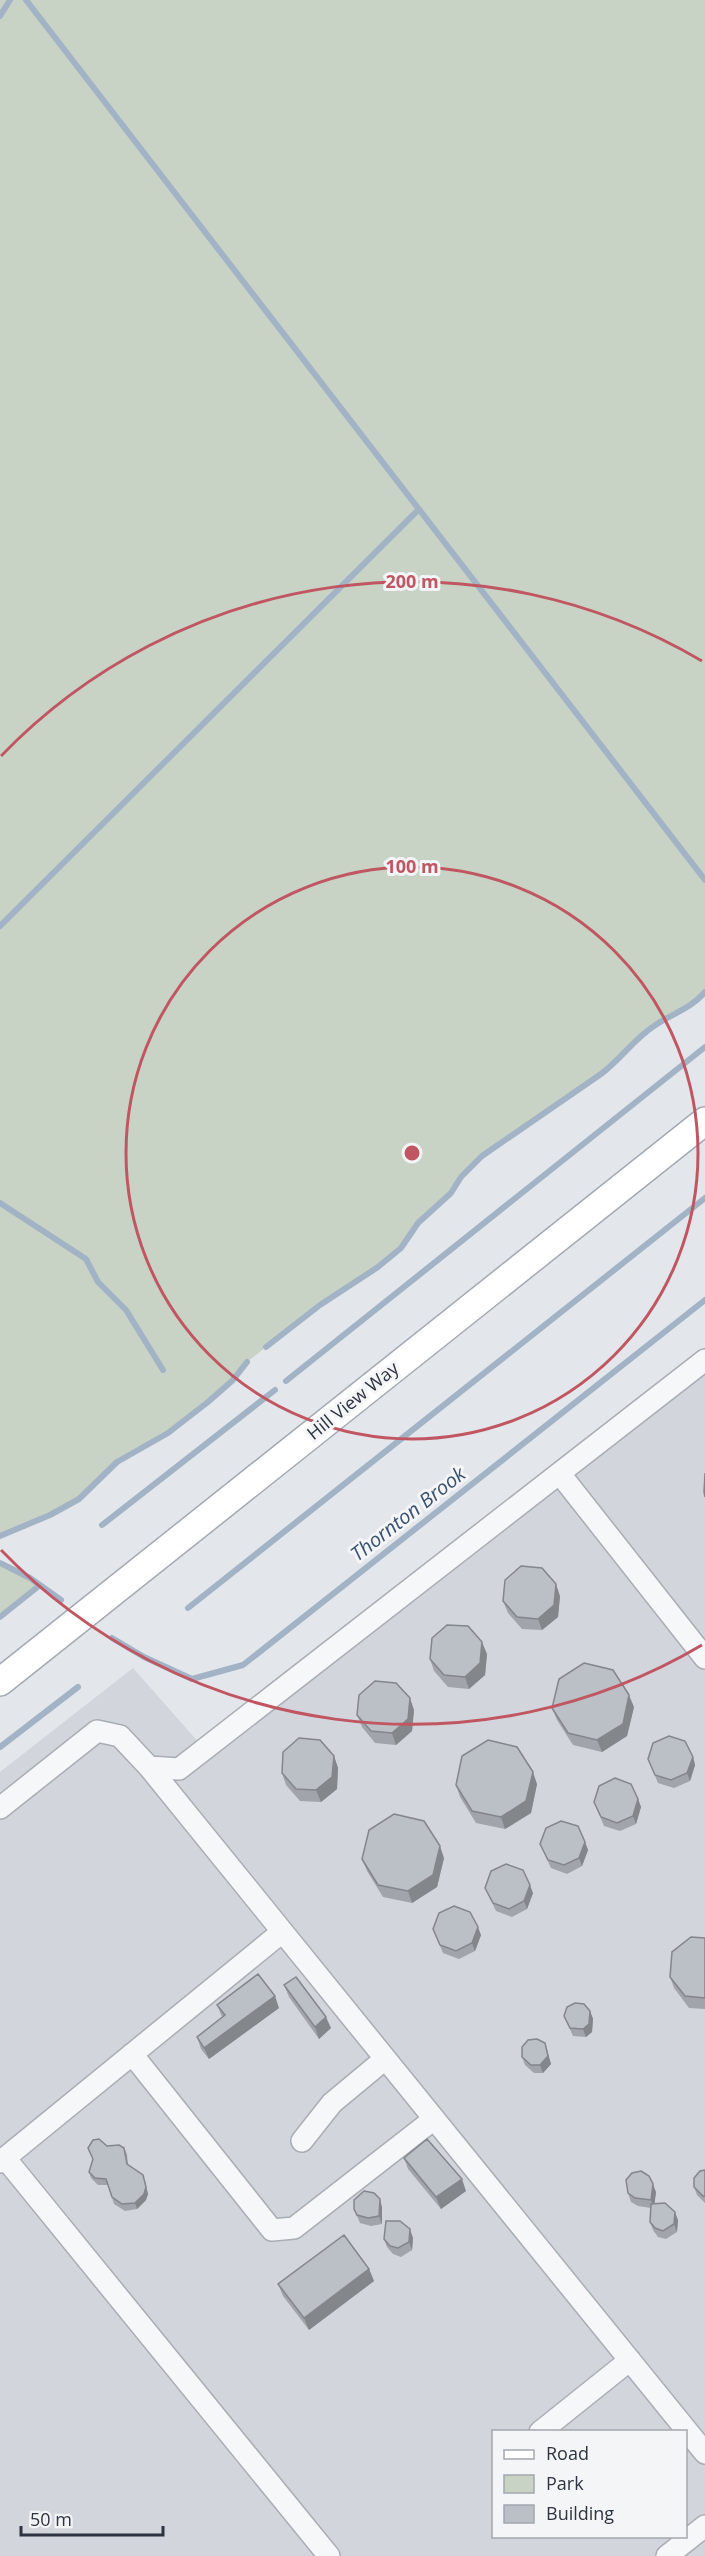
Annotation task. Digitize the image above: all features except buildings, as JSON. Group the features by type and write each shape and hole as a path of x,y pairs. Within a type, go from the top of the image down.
{"main road":[{"name":"Hill View Way","path":"0,1682 705,1121"}],"lane":[{"path":"149,1767 179,1769 705,1360"},
{"path":"560,1474 705,1658"},
{"path":"0,1808 97,1731 120,1736 149,1767 686,2430"},
{"path":"282,1932 3,2160 329,2556"},
{"path":"132,2054 272,2230 294,2228 434,2119"},
{"path":"302,2141 332,2103 385,2059"},
{"path":"542,2430 630,2360"},
{"path":"687,2431 705,2453"},
{"path":"667,2556 705,2526"}],"shaded area":[{"path":"705,1347 705,2556 0,2556 0,1772 133,1668 201,1745"}],"green space":[{"path":"0,0 705,0 705,992 688,1007 647,1031 601,1074 482,1156 461,1177 451,1193 418,1223 401,1248 378,1267 320,1305 247,1362 233,1380 191,1416 168,1433 117,1462 79,1499 50,1515 0,1536"},
{"path":"0,1563 40,1585 0,1617"}],"waterway":[{"name":"Thornton Brook","path":"0,16 10,0"},
{"path":"26,0 705,880"},
{"path":"0,926 419,509"},
{"path":"266,1347 320,1305 378,1267 401,1248 418,1223 451,1193 461,1177 482,1156 601,1074 647,1031 688,1007 705,992"},
{"path":"286,1381 705,1047"},
{"path":"188,1608 705,1198"},
{"path":"0,1203 86,1259 98,1282 126,1310 163,1370"},
{"name":"Thornton Brook","path":"112,1638 144,1657 192,1679 243,1665 705,1300"},
{"path":"0,1536 50,1515 79,1499 117,1462 168,1433 208,1402 233,1380 247,1362"},
{"path":"102,1525 275,1390"},
{"name":"Thornton Brook","path":"0,1563 30,1578 61,1600"},
{"path":"0,1617 40,1585"},
{"path":"0,1747 78,1687"}]}
